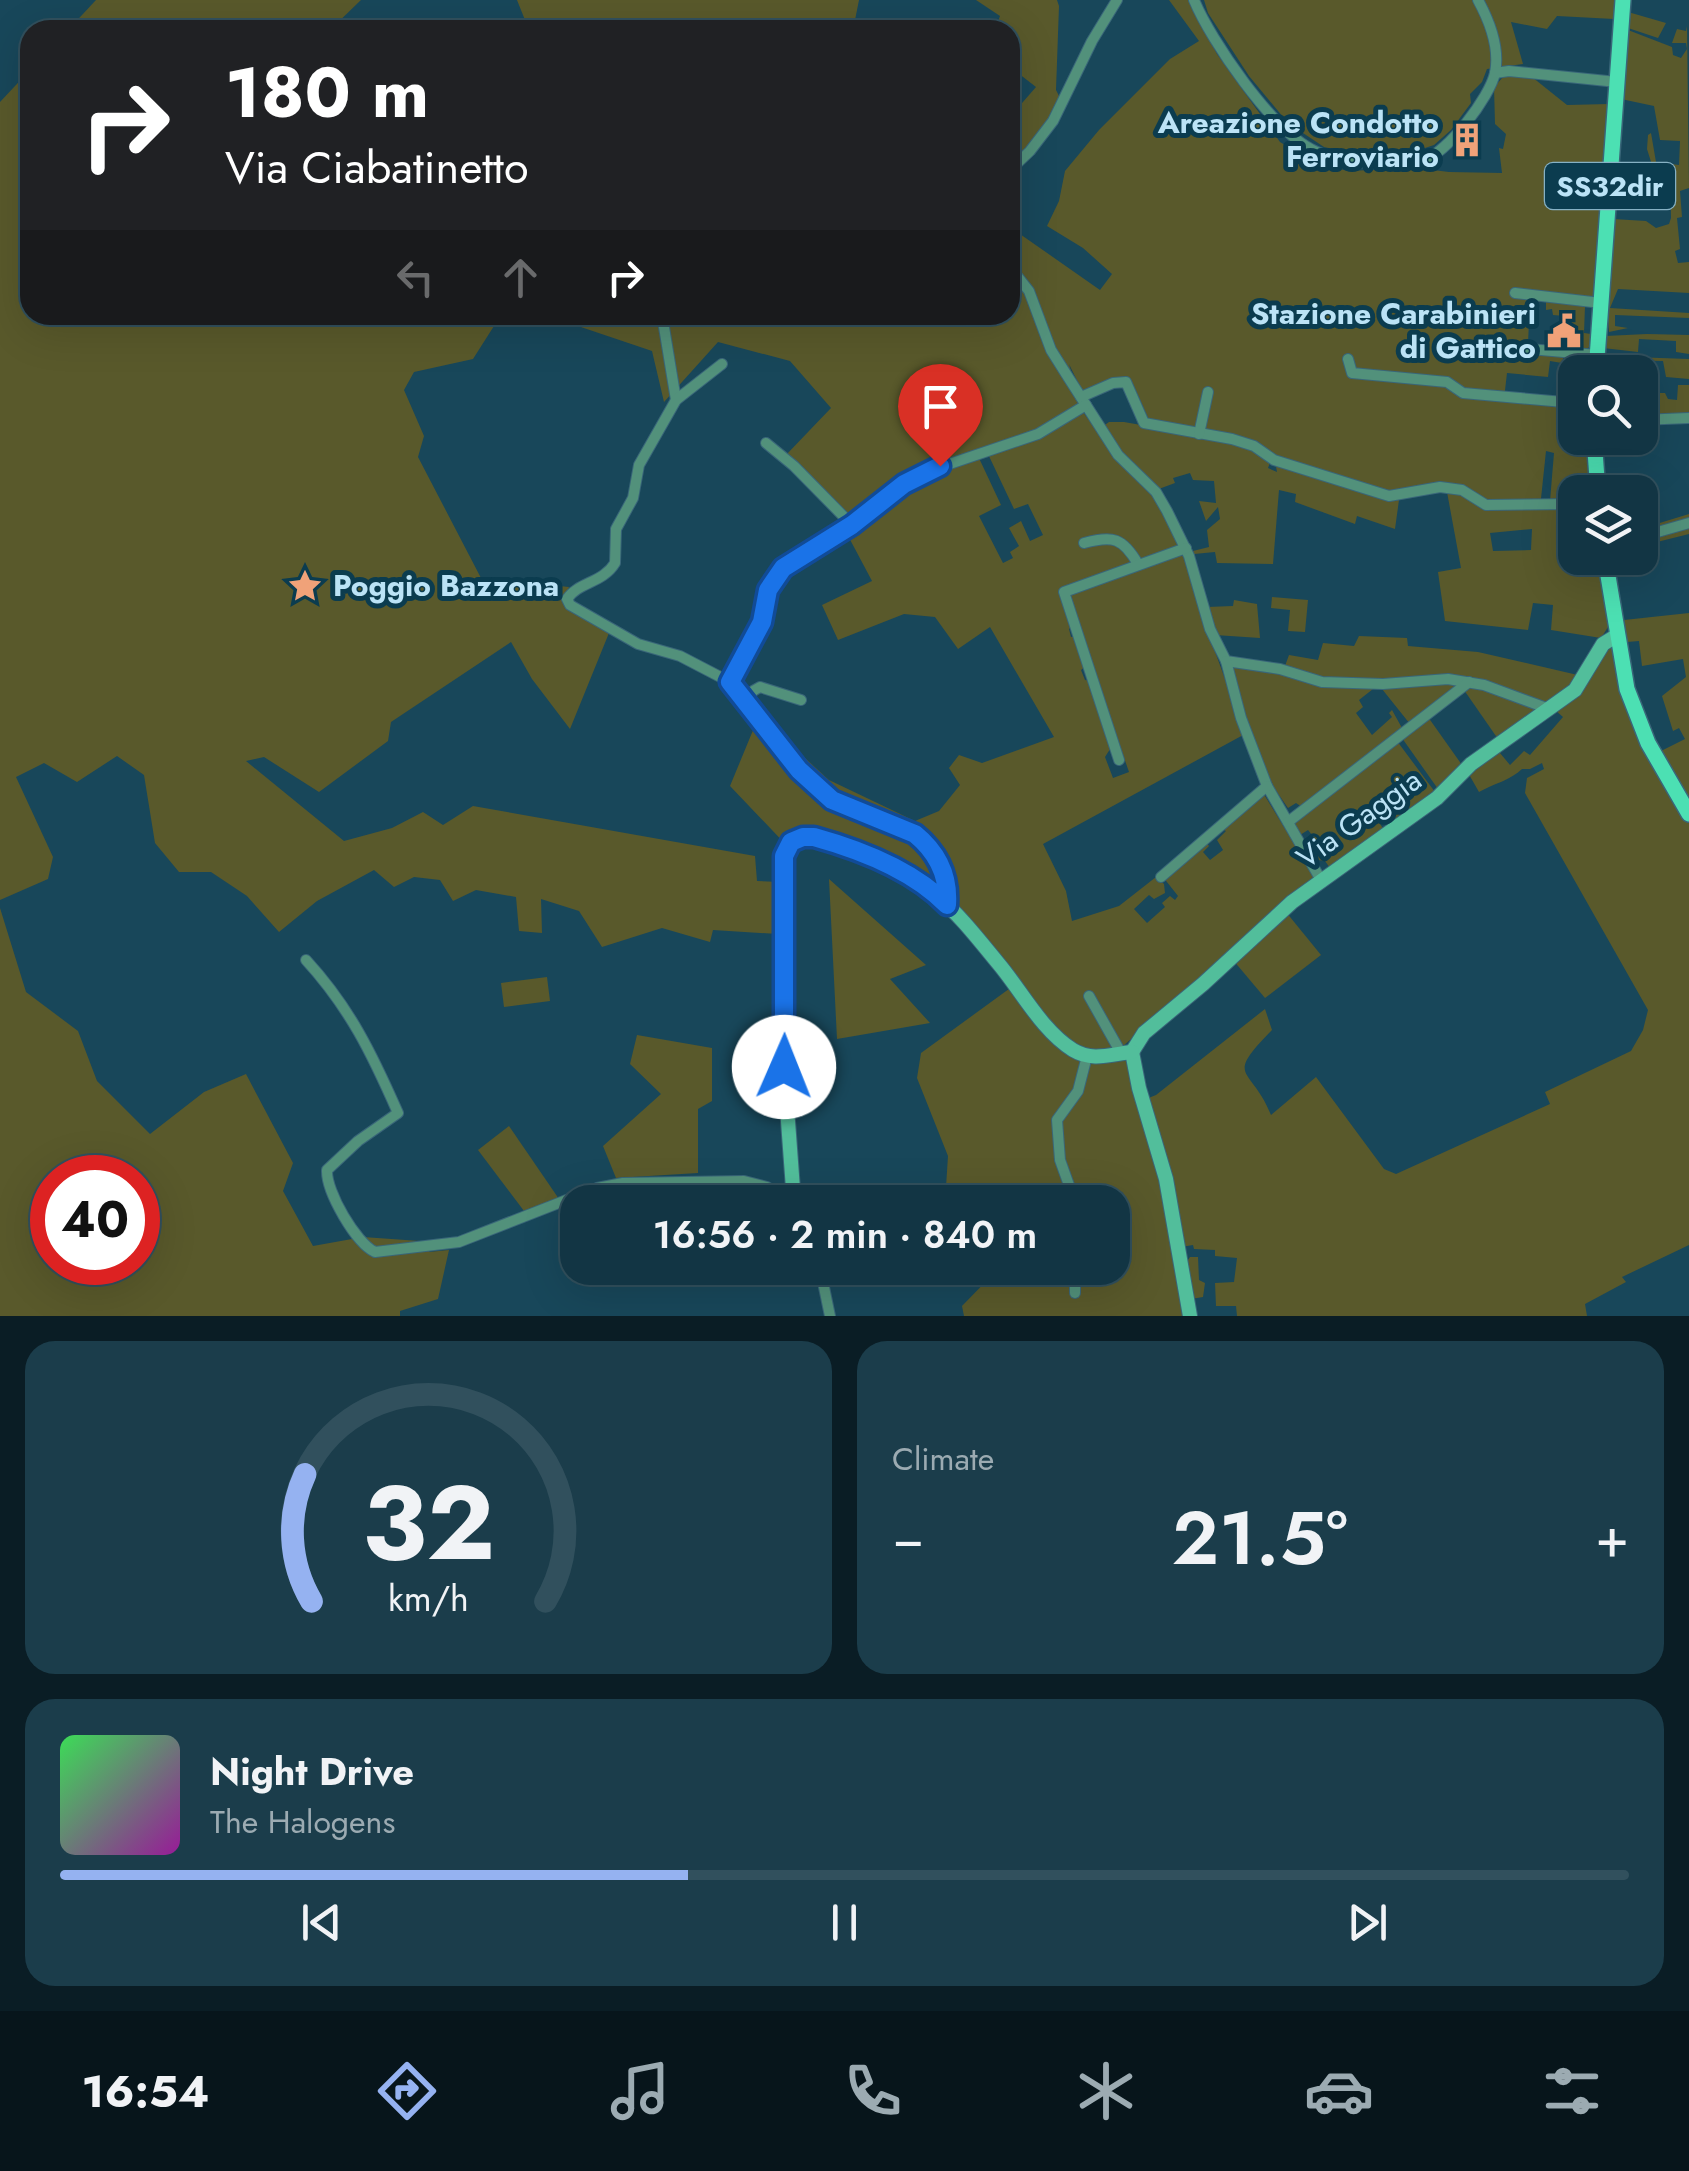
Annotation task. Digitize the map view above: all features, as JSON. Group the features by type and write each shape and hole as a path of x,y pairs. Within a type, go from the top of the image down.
{"main road":[{"name":"SS32dir","path":"1597,355 1623,0"},
{"path":"1607,575 1616,636 1643,733 1689,814"}],"street":[{"path":"1020,159 1053,121 1092,41 1118,0"},
{"path":"1194,0 1203,22 1272,115 1298,140 1330,157 1379,163 1425,160 1461,129 1495,73 1492,27 1478,0"},
{"path":"1495,73 1509,71 1617,82"},
{"path":"1020,280 1029,291 1052,350 1084,402 1118,455 1156,492 1186,548 1210,628 1226,661 1267,786 1321,880"},
{"path":"1515,293 1600,303"},
{"path":"664,325 676,400"},
{"path":"1519,348 1597,355"},
{"path":"1349,356 1352,373 1447,382 1464,393 1558,401"},
{"path":"722,364 676,400 638,465 633,498 616,530 616,564 601,580 574,590 567,600 638,644 680,656 730,682 799,770 832,800 915,834 926,843 942,866 948,898"},
{"path":"730,682 756,634 768,590 778,573 926,472 1038,434 1113,383 1126,382 1144,423 1232,439 1254,446 1274,460 1389,496 1440,486 1462,490 1486,505 1558,504"},
{"path":"1199,434 1208,392"},
{"path":"1658,419 1689,418"},
{"path":"766,443 852,525"},
{"path":"1658,532 1689,523"},
{"path":"1084,543 1102,538 1118,540 1128,546 1138,564"},
{"path":"1119,760 1064,595 1066,590 1186,548"},
{"name":"Via Gaggia","path":"1126,1052 1292,902 1437,798 1480,757 1575,690 1603,644 1616,636"},
{"path":"1226,661 1280,669 1322,682 1382,684 1448,679 1550,708"},
{"path":"1288,822 1468,682"},
{"path":"748,702 760,687 801,700"},
{"path":"1161,877 1267,786"},
{"path":"794,1185 784,1067 786,848 803,837 833,842 902,872 948,898 1051,1030 1075,1051 1104,1058 1126,1052"},
{"path":"306,960 332,988 365,1038 398,1112 327,1170 329,1188 362,1246 375,1252 459,1242 560,1202"},
{"path":"1088,996 1126,1052 1139,1088 1166,1179 1190,1316"},
{"path":"1069,1185 1060,1160 1057,1120 1078,1091 1087,1056"},
{"path":"610,1185 744,1182 758,1185"},
{"path":"824,1285 830,1316"},
{"path":"1075,1285 1075,1292"}],"shaded area":[{"path":"96,0 361,0 340,20 77,20"},
{"path":"517,0 859,0 855,20 525,20"},
{"path":"976,0 1057,0 1059,6 1056,90 1060,98 1034,140 1020,153 1020,105 1036,87 1020,75 1020,20 999,20 1000,16"},
{"path":"1169,0 1188,0 1217,54 1280,142 1314,163 1348,171 1417,168 1502,173 1499,148 1503,149 1506,134 1495,124 1494,87 1504,76 1527,73 1567,105 1609,104 1593,305 1585,306 1584,333 1591,334 1591,345 1585,351 1556,348 1556,344 1568,344 1565,316 1546,310 1546,302 1530,301 1528,343 1510,344 1509,351 1564,355 1558,355 1558,362 1550,361 1548,377 1507,373 1504,399 1558,404 1558,455 1588,455 1590,475 1558,475 1558,501 1550,501 1554,453 1546,451 1540,508 1558,507 1558,575 1602,575 1608,627 1601,638 1551,630 1553,605 1533,603 1528,630 1445,621 1438,572 1461,568 1447,492 1441,490 1399,500 1395,529 1357,516 1355,524 1295,502 1296,494 1279,490 1273,564 1217,563 1215,552 1194,554 1193,551 1209,547 1207,530 1220,519 1218,507 1206,521 1199,501 1216,503 1214,481 1193,480 1190,473 1173,478 1175,483 1156,490 1128,464 1102,427 1109,422 1124,422 1232,441 1271,460 1268,468 1277,472 1275,461 1254,444 1149,420 1133,384 1112,386 1086,399 1069,364 1083,412 1117,458 1150,492 1180,543 1166,554 1136,557 1129,565 1060,589 1072,625 1071,637 1076,636 1086,666 1081,670 1085,680 1091,681 1112,746 1105,757 1113,778 1129,772 1067,593 1185,553 1205,624 1245,734 1043,844 1066,891 1072,921 1119,906 1156,877 1164,884 1165,893 1154,899 1149,895 1134,909 1147,923 1165,907 1162,903 1170,896 1175,900 1178,896 1163,877 1205,841 1209,846 1203,852 1210,860 1223,850 1217,840 1226,831 1222,829 1261,795 1316,879 1122,1047 1092,1052 1080,1049 1059,1035 1032,1001 1027,1003 1060,1042 1086,1057 1076,1091 1056,1120 1059,1161 1068,1185 946,1185 948,1156 917,1078 921,1053 1013,986 945,910 907,879 828,845 797,841 790,849 730,786 756,723 766,722 829,780 915,821 939,811 960,785 949,768 959,755 982,763 1054,737 990,627 958,649 935,617 904,614 838,640 822,605 872,581 846,532 908,487 978,456 1001,505 979,516 1003,563 1013,558 1010,552 1019,546 1009,528 1021,521 1030,541 1043,535 1028,504 1014,509 988,454 1029,442 1021,437 941,462 902,480 852,521 786,455 831,408 790,361 718,342 664,402 652,351 575,325 1020,325 1020,234 1100,290 1112,274 1083,248 1047,226 1059,201 1065,171 1099,130 1170,59 1199,41","holes":["1532,529 1531,550 1493,551 1490,533"]},
{"path":"1204,0 1616,0 1614,19 1557,16 1547,29 1511,22 1523,64 1487,69 1482,82 1470,94 1471,103 1434,145 1369,157 1324,147 1288,123 1249,76 1208,13"},
{"path":"1628,12 1666,23 1658,38 1628,28"},
{"path":"1687,26 1689,188 1680,191 1680,249 1675,251 1678,263 1689,262 1689,293 1618,289 1610,308 1689,313 1689,318 1615,315 1615,326 1628,328 1609,332 1613,219 1646,221 1656,228 1669,224 1671,218 1670,168 1652,165 1648,135 1651,133 1656,162 1679,165 1680,141 1660,140 1654,106 1621,99 1628,30 1672,47 1673,55 1681,58 1686,43 1672,43 1677,29 1686,31"},
{"path":"20,81 20,325 495,325 473,359 414,372 404,390 424,436 418,457 481,578 569,587 564,601 609,633 570,729 532,679 511,642 391,722 388,741 319,792 264,757 246,761 344,841 392,828 423,812 443,825 473,806 755,856 757,881 780,882 778,934 713,930 710,942 662,928 602,947 579,911 541,899 542,933 519,931 516,897 476,890 453,901 440,880 414,877 394,887 374,870 317,901 279,932 247,896 211,872 179,872 155,843 144,775 117,756 77,782 44,763 16,777 53,857 48,879 0,900 0,102"},
{"path":"1689,335 1689,354 1676,352 1676,341 1639,339 1638,352 1603,348 1605,336"},
{"path":"1658,358 1689,359 1689,379 1666,377 1663,361"},
{"path":"1678,385 1689,385 1689,414 1658,416 1658,393 1677,400"},
{"path":"1689,514 1689,534 1658,542 1658,523"},
{"path":"1272,597 1308,600 1305,632 1288,631 1290,610 1271,608"},
{"path":"1234,600 1257,604 1260,638 1215,635 1207,607 1233,606"},
{"path":"1689,613 1689,804 1659,752 1685,739 1679,728 1673,731 1662,696 1686,677 1683,659 1642,666 1639,641 1627,642 1624,620"},
{"path":"1359,636 1407,638 1408,646 1478,652 1582,676 1550,703 1473,680 1320,678 1285,666 1289,655 1318,660 1323,643 1354,646"},
{"path":"1612,647 1619,683 1636,731 1648,758 1689,822 1689,1245 1622,1277 1626,1282 1585,1304 1587,1316 1237,1316 1236,1306 1216,1306 1215,1283 1234,1282 1237,1258 1215,1256 1215,1250 1194,1249 1193,1245 1181,1247 1146,1099 1265,1009 1272,1030 1245,1066 1271,1115 1316,1077 1384,1169 1396,1174 1550,1104 1545,1092 1631,1051 1643,1030 1648,1010 1525,793 1527,778 1544,769 1542,763 1479,792 1467,771 1517,735 1500,753 1510,765 1524,751 1530,755 1563,717 1555,710 1580,690 1605,648"},
{"path":"1230,666 1277,671 1296,678 1459,684 1410,724 1382,689 1373,689 1359,700 1363,707 1356,713 1372,735 1392,717 1392,710 1402,728 1302,807 1296,803 1288,808 1268,779 1244,718"},
{"path":"1477,687 1538,709 1498,739 1464,690"},
{"path":"1428,717 1462,765 1438,789 1402,738"},
{"path":"1397,741 1435,792 1391,825 1384,811 1376,817 1385,832 1330,868 1325,861 1318,860 1312,846 1317,841 1308,830 1300,835 1292,822"},
{"path":"829,879 926,965 890,979 930,1023 837,1039"},
{"path":"0,908 26,992 78,1031 97,1081 150,1134 204,1092 246,1074 293,1163 283,1191 313,1246 363,1237 434,1242 429,1252 449,1250 438,1299 400,1311 400,1316 0,1316"},
{"path":"1286,912 1321,955 1265,998 1233,960"},
{"path":"547,977 550,1001 504,1007 501,983"},
{"path":"637,1035 712,1048 712,1101 698,1109 698,1173 616,1178 603,1146 661,1094 630,1064"},
{"path":"1122,1055 1128,1062 1157,1151 1187,1316 964,1316 962,1306 982,1285 1130,1285 1130,1185 1071,1185 1060,1142 1064,1114 1089,1058"},
{"path":"509,1126 559,1199 524,1211 478,1150"},
{"path":"1190,1257 1198,1257 1199,1280 1205,1283 1203,1297 1191,1299 1186,1263"}],"place":[{"name":"Areazione Condotto Ferroviario","path":"1467,140"},
{"name":"Stazione Carabinieri di Gattico","path":"1564,331"},
{"name":"Poggio Bazzona","path":"305,586"}],"route":[{"path":"784,1067 784,856 791,842 814,837 874,858 922,884 947,905 948,891 942,866 926,843 915,834 832,800 799,770 730,682 762,622 768,590 778,573 852,525 890,493 940,466"}]}
